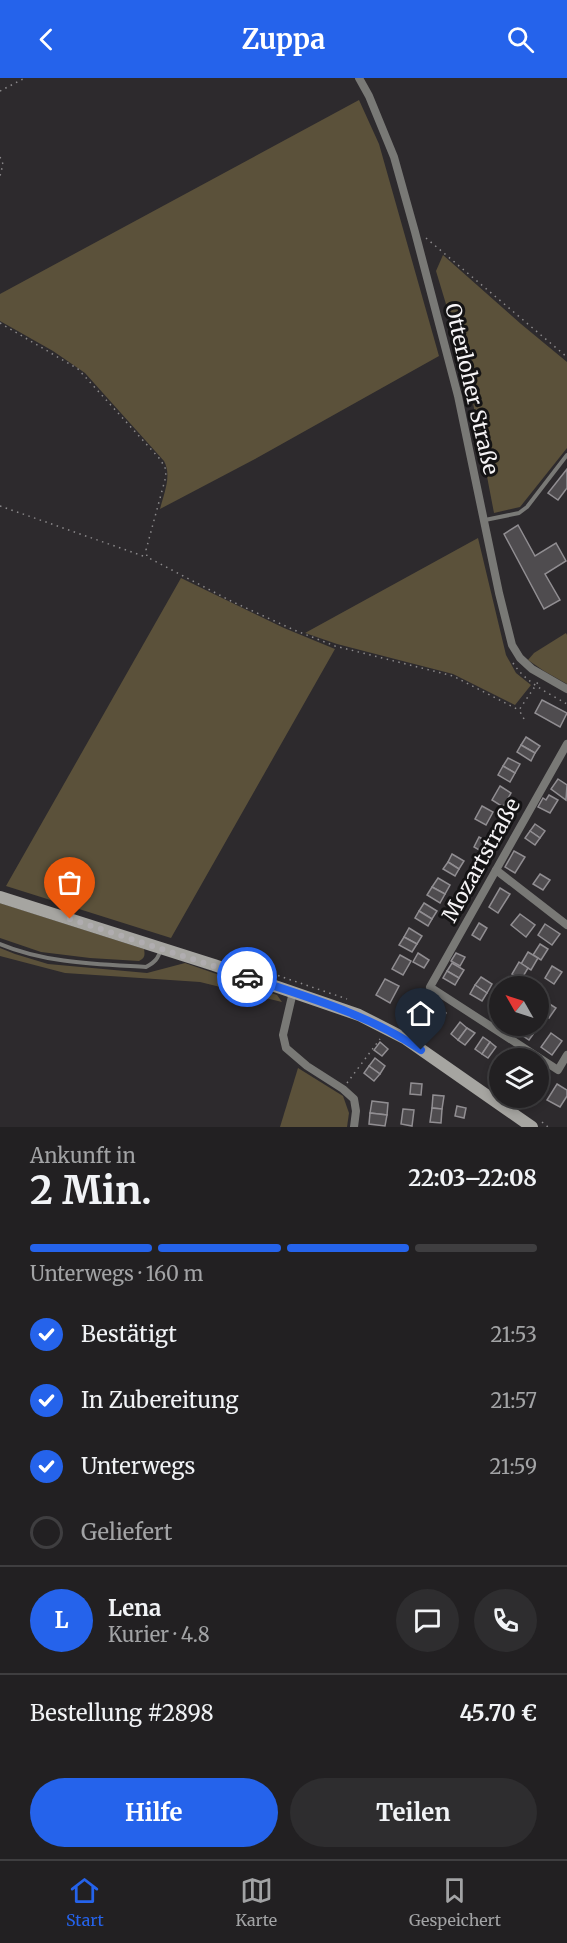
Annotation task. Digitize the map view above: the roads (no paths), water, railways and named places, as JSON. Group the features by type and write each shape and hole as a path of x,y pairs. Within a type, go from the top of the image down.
{"main road":[{"path":"0,897 295,987 406,1039 532,1127"}],"street":[{"name":"Otterloher Straße","path":"358,78 369,96 390,147 415,232 458,396 512,645 520,658 532,669 567,689"},
{"name":"Mozartstraße","path":"566,750 556,761 430,987 558,1070 567,1055"},
{"path":"496,870 567,925"},
{"path":"295,987 283,1035 286,1048 354,1099 356,1111 354,1127"}],"lane":[{"path":"484,520 519,513 567,455"},
{"path":"0,944 16,951 46,958 146,967 159,957 162,948"}]}
